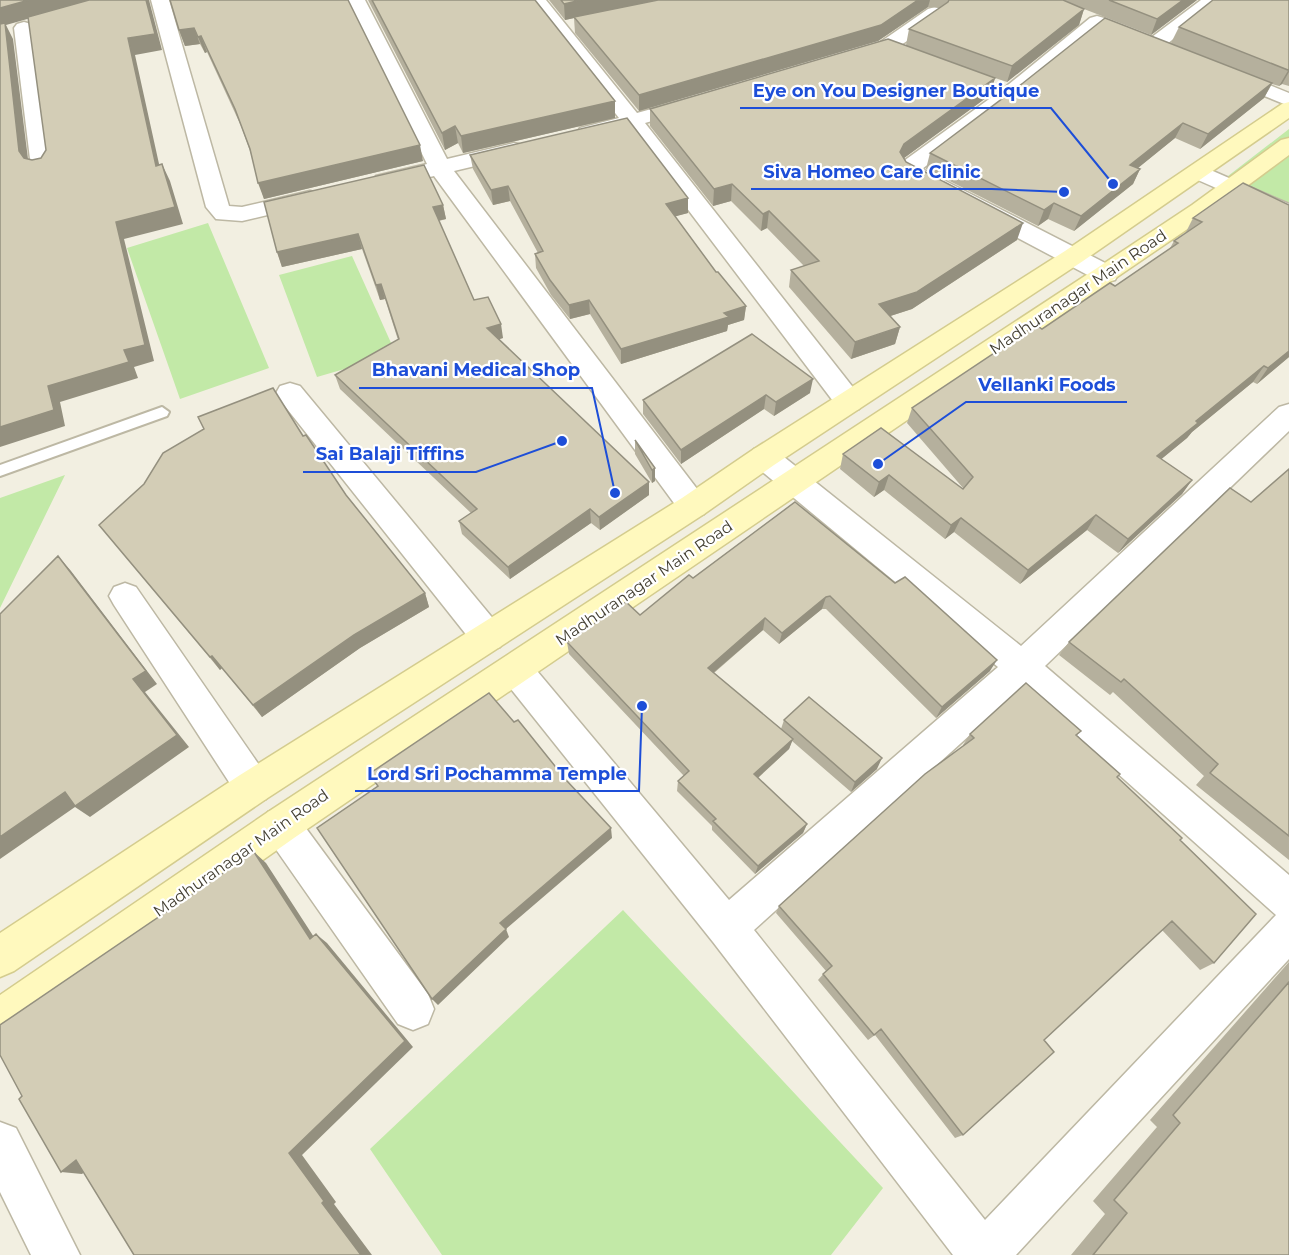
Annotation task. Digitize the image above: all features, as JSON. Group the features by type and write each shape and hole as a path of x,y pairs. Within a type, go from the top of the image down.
{"street":[{"path":"160,0 218,207 224,214 242,214 335,192"},
{"path":"356,0 440,168 693,506"},
{"path":"536,0 849,402"},
{"path":"1155,44 1213,0"},
{"path":"828,64 886,47 935,13"},
{"path":"42,167 16,30 46,22"},
{"path":"1098,22 1000,89 909,168 911,172 1106,274"},
{"path":"558,29 581,24"},
{"path":"1136,37 1175,53"},
{"path":"886,47 906,55"},
{"path":"1206,66 1289,100"},
{"path":"565,138 633,122 714,98"},
{"name":"Madhuranagar Main Road","path":"0,957 253,787 693,506 764,456 1074,256 1289,108"},
{"name":"Madhuranagar Main Road","path":"0,1020 281,825 1106,274 1289,145"},
{"path":"358,187 531,146"},
{"path":"1199,172 1289,213"},
{"path":"290,393 488,637"},
{"path":"727,928 1022,667 1289,414"},
{"path":"764,456 1022,667 1289,900"},
{"path":"124,596 253,787"},
{"path":"515,669 727,928 984,1255 1289,930"},
{"path":"281,825 413,1009"},
{"path":"0,1144 56,1255"}],"lane":[{"path":"0,471 162,411"}],"green space":[{"path":"1289,129 1289,204 1228,176"},
{"path":"208,223 269,368 180,399 127,248"},
{"path":"352,256 396,354 317,377 279,275"},
{"path":"65,475 0,608 0,498"},
{"path":"623,910 883,1188 831,1255 442,1255 370,1149"}],"building":[{"path":"0,0 29,0 0,8"},
{"path":"89,0 146,0 155,34 128,38 156,166 162,164 175,207 116,222 145,345 124,350 129,362 48,386 54,410 0,427 0,24 5,23 19,151 24,158 32,160 41,158 46,150 28,17"},
{"path":"170,0 348,0 420,145 258,183 250,149 235,109 201,36 198,37 194,28 179,30"},
{"path":"372,0 535,0 615,101 461,136 455,126 442,133"},
{"path":"561,0 581,0 564,4"},
{"path":"658,0 918,0 881,25 639,95 574,17"},
{"path":"949,0 1063,0 1084,9 1012,66 909,29"},
{"path":"1109,0 1183,0 1157,19"},
{"path":"1213,0 1289,0 1289,69 1179,27"},
{"path":"1105,18 1272,83 1208,134 1183,123 1130,165 1140,169 1081,216 1054,203 1044,210 930,153 1023,83"},
{"path":"888,39 995,78 904,144 900,152 906,162 1023,223 917,292 879,304 900,327 855,342 791,270 819,261 769,211 763,214 732,184 714,189 650,109"},
{"path":"627,118 688,198 666,204 716,272 746,306 724,313 729,317 621,349 589,300 569,305 550,280 535,254 543,251 508,186 491,190 470,155"},
{"path":"424,165 443,205 433,207 474,300 488,297 501,324 487,328 649,482 599,517 590,509 508,567 459,521 477,509 335,375 399,339 381,284 376,285 358,234 277,252 264,202"},
{"path":"1243,183 1289,205 1289,351 1268,368 1264,366 1157,456 1192,480 1128,539 1096,515 1028,570 961,518 951,525 889,475 879,482 843,454 881,428 963,489 973,477 912,408 1036,325 1042,329 1110,283 1115,286 1178,243 1174,241 1202,222 1193,218"},
{"path":"752,334 813,379 776,402 766,395 681,450 643,400"},
{"path":"273,388 303,436 306,435 346,495 425,593 354,635 253,705 99,525 144,484 163,453 204,429 198,417"},
{"path":"635,440 655,468 652,470"},
{"path":"1289,469 1289,836 1210,773 1218,764 1124,679 1121,682 1069,642 1230,488 1251,502"},
{"path":"795,502 895,583 905,577 997,660 942,707 830,596 782,633 765,618 708,668 793,739 754,774 807,824 758,866 713,821 716,819 678,781 689,771 567,642 626,602 640,615 689,575 693,578"},
{"path":"58,556 146,671 133,679 177,735 75,806 65,792 0,837 0,614"},
{"path":"1026,683 1081,731 1076,735 1120,774 1117,777 1182,838 1180,840 1256,914 1214,963 1172,921 1044,1040 1054,1052 963,1135 881,1029 874,1035 823,974 832,966 779,906 925,774 974,738 970,734"},
{"path":"489,693 514,722 518,720 567,781 611,828 500,923 506,929 432,999 317,828 378,786 369,774"},
{"path":"809,697 882,758 855,782 784,720"},
{"path":"254,852 310,939 316,934 405,1041 289,1153 324,1201 322,1203 361,1255 134,1255 76,1160 61,1172 19,1099 22,1096 0,1055 0,1025"},
{"path":"1289,982 1289,1255 1093,1255 1127,1213 1114,1200 1180,1123 1173,1115"}],"place":[{"name":"Eye on You Designer Boutique","path":"1113,184"},
{"name":"Siva Homeo Care Clinic","path":"1064,192"},
{"name":"Sai Balaji Tiffins","path":"562,441"},
{"name":"Vellanki Foods","path":"878,464"},
{"name":"Bhavani Medical Shop","path":"615,493"},
{"name":"Lord Sri Pochamma Temple","path":"642,706"}]}
